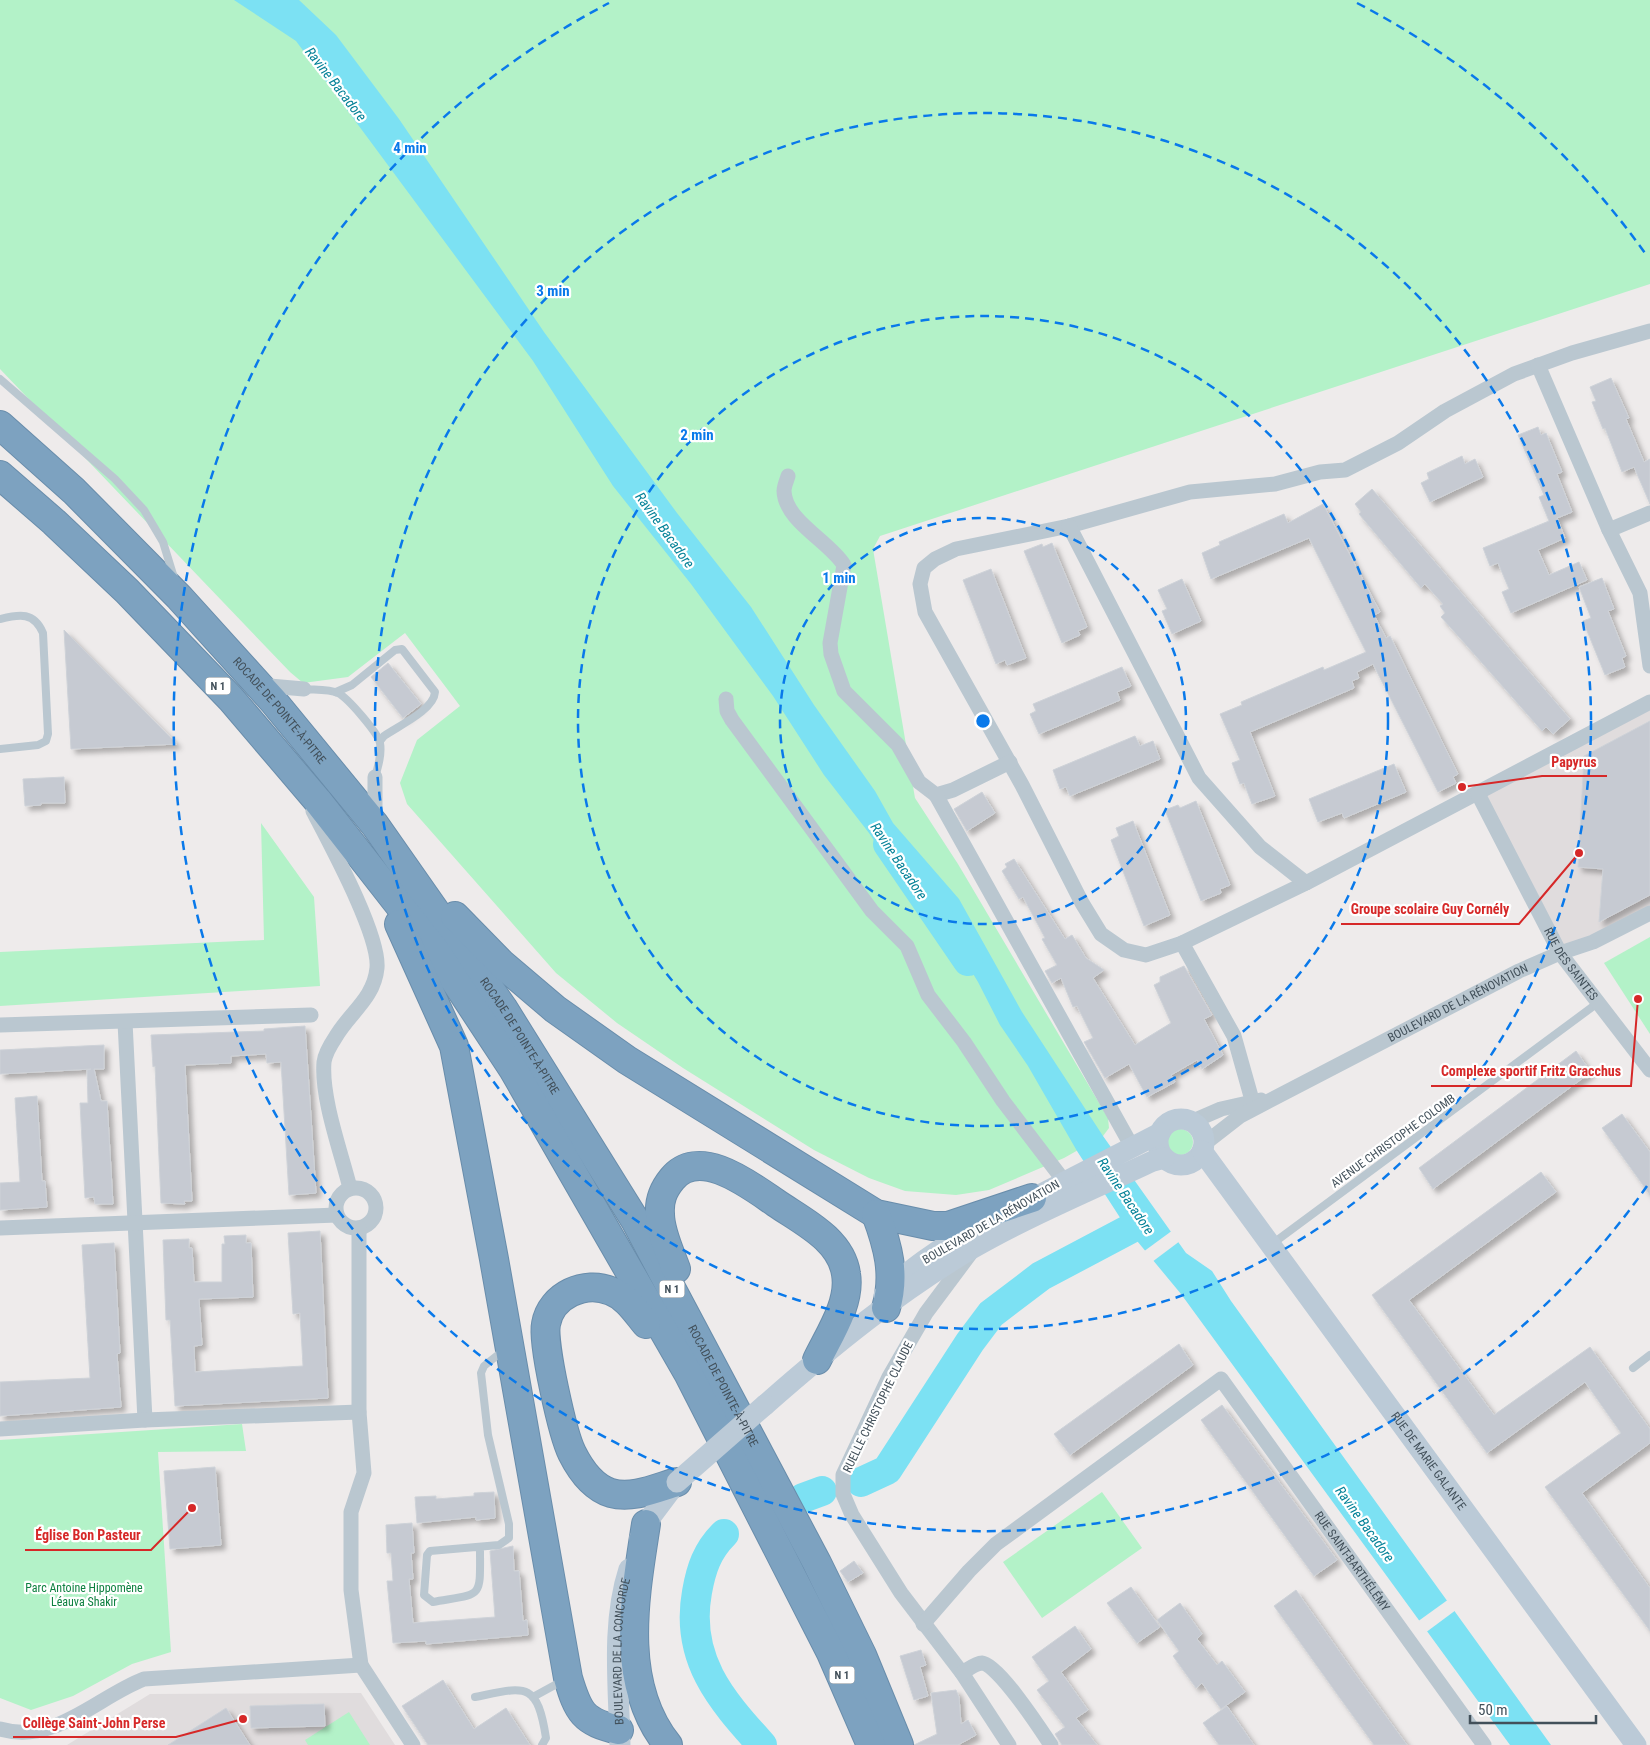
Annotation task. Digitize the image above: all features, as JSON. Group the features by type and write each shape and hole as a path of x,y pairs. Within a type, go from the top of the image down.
{"highway":[{"name":"ROCADE DE POINTE-À-PITRE","path":"0,425 74,491 179,597 258,684 401,858 503,1008 635,1220 817,1562 862,1655 899,1745"},
{"name":"ROCADE DE POINTE-À-PITRE","path":"0,475 54,522 127,591 231,699 291,769 436,952 513,1069 688,1373 832,1653 871,1745"},
{"path":"401,858 502,964 555,1009 659,1080 876,1214 933,1226 948,1226 1032,1198"},
{"path":"367,863 413,950 454,1046 510,1346 568,1678 576,1705 588,1717 620,1737"},
{"path":"716,1373 678,1275 660,1216 660,1201 665,1187 674,1176 687,1168 714,1168 731,1174 814,1229 826,1238 837,1251 846,1274 844,1297 817,1360"},
{"path":"876,1214 888,1246 889,1298"},
{"path":"677,1482 627,1495 610,1493 596,1485 583,1472 568,1443 545,1346 548,1315 568,1292 584,1288 611,1290 632,1306 667,1356 688,1373"},
{"path":"646,1524 637,1585 635,1660 643,1700 659,1735 668,1745"},
{"path":"808,1607 819,1650 852,1745"}],"main road":[{"name":"BOULEVARD DE LA RÉNOVATION","path":"677,1482 889,1298 975,1247 1037,1214 1078,1181 1169,1123 1175,1120 1191,1122"},
{"name":"RUE DE MARIE GALANTE","path":"1191,1122 1202,1133 1203,1147 1222,1176 1636,1745"},
{"path":"1145,1139 1158,1146 1159,1159 1222,1176"},
{"path":"1186,1165 1198,1158 1203,1147"},
{"name":"BOULEVARD DE LA RÉNOVATION","path":"889,1298 913,1268 942,1247 1032,1198 1078,1181 1159,1159"},
{"name":"BOULEVARD DE LA CONCORDE","path":"620,1737 620,1613 628,1572 646,1524 677,1482"}],"street":[{"path":"1650,332 1572,353 1514,374 1446,411 1398,443 1346,470 1320,472 1275,484 1190,492 1068,526 956,549 935,559 924,568 920,584 925,612 1056,847 1082,903 1101,934 1124,950 1146,955 1182,943 1306,883 1650,702"},
{"path":"1538,365 1609,530 1640,594 1650,666"},
{"path":"788,476 784,491 796,518 833,550 844,565 830,643 831,654 844,691 898,745 919,782 936,795 1145,1139"},
{"path":"1609,530 1650,513"},
{"path":"1068,526 1198,778 1260,847 1306,883"},
{"path":"258,684 304,689"},
{"path":"726,699 727,710 732,720 872,911 907,946 928,995 964,1042 1003,1101 1078,1181"},
{"path":"936,795 953,790 1010,762"},
{"path":"291,769 340,863 376,951 377,966 375,979 365,1001 335,1038 324,1061 326,1095 350,1188"},
{"path":"375,778 375,825"},
{"name":"RUE DES SAINTES","path":"1478,794 1560,953 1650,1070"},
{"name":"BOULEVARD DE LA RÉNOVATION","path":"1203,1147 1229,1123 1270,1100 1519,971 1560,953 1593,942 1650,913"},
{"path":"1182,943 1234,1036 1252,1100"},
{"path":"0,1025 311,1015"},
{"path":"125,1022 145,1420"},
{"name":"BOULEVARD DE LA RÉNOVATION","path":"1191,1122 1221,1109 1252,1100 1270,1100"},
{"path":"0,1228 337,1215 348,1226 359,1228 372,1220 376,1205 368,1192 357,1187 350,1188 338,1199 337,1215"},
{"path":"359,1228 358,1412 364,1473 350,1512 351,1590 361,1665 413,1745"},
{"name":"RUELLE CHRISTOPHE CLAUDE","path":"975,1247 926,1313 889,1377 843,1475 843,1494 852,1515 901,1593 962,1673 1009,1745"},
{"name":"RUE SAINT-BARTHÉLÉMY","path":"923,1624 969,1571 996,1544 1221,1378 1484,1745"},
{"path":"0,1429 145,1420 358,1412"},
{"path":"962,1673 978,1664 984,1663 990,1666 1002,1677 1051,1745"},
{"path":"0,1729 35,1734 54,1729 71,1722 130,1684 144,1679 361,1665"}],"lane":[{"path":"0,379 115,479 144,510 170,561 179,597"},
{"path":"0,619 27,616 39,622 44,633 48,734 46,741 38,745 0,748"},
{"path":"304,689 336,692 352,685 395,650 402,649 435,692 434,699 429,707 384,736 380,741"},
{"path":"336,692 354,708 380,741 381,753 375,778"},
{"name":"AVENUE CHRISTOPHE COLOMB","path":"1272,1244 1599,1002"},
{"path":"480,1547 480,1585 477,1592 471,1595 433,1602 427,1599 424,1594 427,1555 430,1551 499,1545 509,1538 509,1524 488,1435 481,1373 484,1366 510,1346"},
{"path":"1633,1368 1650,1355"},
{"path":"533,1697 568,1678"},
{"path":"475,1697 517,1688 529,1693 543,1716 546,1738 542,1745"}],"shaded area":[{"path":"1650,702 1650,913 1560,953 1478,794"},
{"path":"361,1693 395,1745 67,1745 150,1694"}],"green space":[{"path":"0,0 1650,0 1650,284 880,536 873,549 915,798 958,864 1108,1118 1109,1128 1103,1136 1064,1158 989,1190 956,1195 905,1191 869,1178 814,1150 683,1068 617,1023 556,973 407,804 400,783 417,740 460,706 405,633 348,677 303,683 290,672 0,369"},
{"path":"261,823 314,897 320,986 0,1006 0,952 264,940"},
{"path":"1650,937 1650,1034 1604,963"},
{"path":"1180,1129 1189,1133 1193,1142 1189,1151 1180,1155 1171,1151 1167,1142 1171,1133"},
{"name":"Parc Antoine Hippomène Léauva Shakir","path":"242,1424 246,1451 158,1452 171,1652 132,1664 73,1696 31,1710 0,1698 0,1440"},
{"path":"1102,1492 1142,1548 1042,1618 1003,1562"},
{"path":"349,1712 370,1745 308,1745 305,1740"}],"water":[{"path":"234,0 299,0 336,35 399,119 544,332 677,513 751,607 814,705 875,791 893,823 959,899 1022,1012 1103,1136 1186,1253 1212,1271 1231,1301 1551,1745 1510,1745 1181,1294 1128,1230 1077,1151 1028,1066 1000,1025 978,982 945,927 911,877 898,876 869,833 824,775 773,696 691,584 613,486 533,361 296,41"}],"pier":[{"path":"1173,1230 1180,1241 1152,1262 1143,1252"},
{"path":"1449,1599 1456,1610 1425,1633 1417,1622"}],"building":[{"path":"1611,378 1629,418 1626,419 1644,462 1650,459 1650,504 1634,467 1622,472 1605,428 1603,429 1592,402 1596,401 1590,387"},
{"path":"1538,427 1541,435 1546,433 1562,472 1557,474 1572,512 1557,518 1565,538 1538,550 1549,575 1579,562 1587,580 1511,613 1502,592 1509,589 1498,563 1490,566 1483,548 1549,521 1539,497 1544,495 1518,435"},
{"path":"1462,456 1465,464 1475,459 1483,477 1430,502 1421,483 1429,479 1427,473"},
{"path":"1372,489 1570,719 1553,734 1546,727 1542,731 1441,617 1445,613 1440,606 1443,604 1425,584 1421,588 1359,514 1361,512 1355,504"},
{"path":"1323,504 1380,612 1374,615 1386,638 1390,636 1458,774 1453,777 1456,783 1438,792 1373,664 1357,672 1359,678 1352,681 1354,688 1250,732 1275,796 1252,804 1244,783 1240,784 1232,763 1240,760 1220,714 1242,705 1241,702 1323,667 1324,670 1366,652 1309,538 1211,579 1202,553 1220,545 1219,542 1284,514 1288,523"},
{"path":"1052,543 1087,627 1078,631 1080,635 1062,643 1024,551 1042,544 1043,547"},
{"path":"991,569 1026,658 1007,665 1005,660 996,664 963,580"},
{"path":"1602,578 1614,609 1608,611 1626,656 1622,658 1625,667 1605,675 1583,621 1591,618 1579,587"},
{"path":"1182,579 1201,621 1172,634 1162,611 1167,609 1158,590"},
{"path":"64,630 177,744 71,749"},
{"path":"388,663 421,704 403,718 371,677"},
{"path":"1122,667 1131,686 1117,692 1120,700 1039,734 1030,714 1036,711 1033,704"},
{"path":"1650,721 1650,895 1599,922 1603,869 1578,867 1584,756"},
{"path":"1135,736 1140,746 1153,741 1160,759 1070,796 1066,787 1060,789 1053,770"},
{"path":"1394,764 1406,792 1344,818 1342,813 1318,822 1309,799"},
{"path":"64,777 65,803 41,803 41,805 25,806 23,779"},
{"path":"982,792 995,813 967,831 954,809"},
{"path":"1196,801 1230,885 1220,889 1221,893 1201,901 1165,810 1178,805 1180,808"},
{"path":"1133,821 1170,915 1144,926 1111,840 1119,836 1116,828"},
{"path":"1014,859 1065,939 1072,935 1086,958 1104,970 1093,978 1135,1045 1171,1023 1154,985 1160,982 1160,977 1184,966 1212,1015 1204,1019 1223,1055 1202,1069 1197,1060 1171,1075 1175,1082 1147,1097 1129,1064 1105,1078 1084,1042 1093,1038 1077,1006 1073,1007 1061,978 1052,983 1045,971 1057,965 1042,939 1045,938 1023,897 1019,899 1002,871 1007,867 1005,864"},
{"path":"305,1026 316,1193 289,1195 281,1062 267,1063 266,1054 231,1056 231,1063 185,1065 192,1201 184,1201 185,1204 161,1203 155,1066 153,1067 151,1035 264,1031 264,1029"},
{"path":"104,1045 104,1069 94,1069 101,1101 107,1101 113,1204 95,1204 94,1197 85,1198 80,1103 88,1103 87,1070 91,1069 0,1074 0,1050"},
{"path":"1576,1051 1591,1072 1433,1189 1419,1168"},
{"path":"37,1096 42,1181 45,1181 47,1207 0,1210 0,1183 20,1182 15,1098"},
{"path":"1622,1114 1650,1152 1650,1195 1602,1128"},
{"path":"1541,1172 1556,1192 1409,1300 1494,1415 1590,1347 1634,1407 1650,1429 1650,1443 1582,1493 1650,1588 1650,1631 1545,1487 1621,1433 1585,1382 1487,1453 1372,1295"},
{"path":"320,1231 328,1398 175,1406 170,1320 166,1320 163,1240 189,1239 189,1248 192,1248 194,1282 222,1282 222,1244 225,1244 224,1236 246,1235 246,1243 251,1243 253,1297 199,1299 202,1345 194,1346 195,1372 303,1366 300,1313 293,1314 288,1233"},
{"path":"114,1243 120,1353 117,1354 121,1407 0,1416 0,1382 90,1378 82,1245"},
{"path":"1179,1344 1193,1365 1070,1455 1054,1434"},
{"path":"1222,1405 1337,1560 1314,1576 1201,1420"},
{"path":"215,1467 221,1545 170,1549 164,1471"},
{"path":"494,1492 495,1518 476,1520 476,1517 417,1523 415,1497 436,1496 436,1499 474,1496 474,1493"},
{"path":"412,1523 414,1553 411,1553 413,1579 409,1579 413,1623 495,1617 490,1551 513,1546 514,1571 519,1571 523,1621 527,1620 528,1635 426,1644 426,1641 393,1643 387,1581 393,1581 391,1553 387,1553 386,1525"},
{"path":"854,1561 863,1573 848,1582 840,1571"},
{"path":"1131,1587 1160,1627 1137,1643 1107,1603"},
{"path":"1296,1590 1407,1745 1374,1745 1337,1694 1274,1606"},
{"path":"1180,1603 1202,1634 1197,1639 1217,1665 1222,1661 1245,1692 1221,1709 1202,1683 1196,1688 1173,1656 1179,1651 1157,1620"},
{"path":"1075,1626 1091,1649 1061,1672 1088,1710 1076,1718 1097,1745 1062,1745 1055,1734 1065,1727 1037,1690 1049,1681 1032,1657"},
{"path":"921,1650 926,1665 920,1667 928,1696 914,1700 900,1656"},
{"path":"443,1680 474,1729 506,1708 530,1745 428,1745 402,1706"},
{"path":"956,1690 959,1697 961,1724 968,1720 976,1735 958,1745 914,1745 937,1734 931,1693"},
{"path":"324,1704 325,1726 251,1728 250,1706"},
{"path":"1227,1706 1254,1745 1219,1745 1203,1723"},
{"path":"226,1708 250,1745 168,1745"}],"waterway":[{"name":"Ravine Bacadore","path":"888,844 968,961"},
{"path":"861,1482 887,1470 970,1342 991,1314 1041,1276 1143,1222"},
{"path":"803,1498 822,1491"},
{"path":"724,1534 709,1554 701,1576 697,1592 695,1616 696,1637 701,1657 709,1676 732,1711 762,1745"}],"place":[{"name":"Papyrus","path":"1462,787"},
{"name":"Groupe scolaire Guy Cornély","path":"1579,853"},
{"name":"Complexe sportif Fritz Gracchus","path":"1638,999"},
{"name":"Église Bon Pasteur","path":"192,1508"},
{"name":"Collège Saint-John Perse","path":"243,1719"}]}
